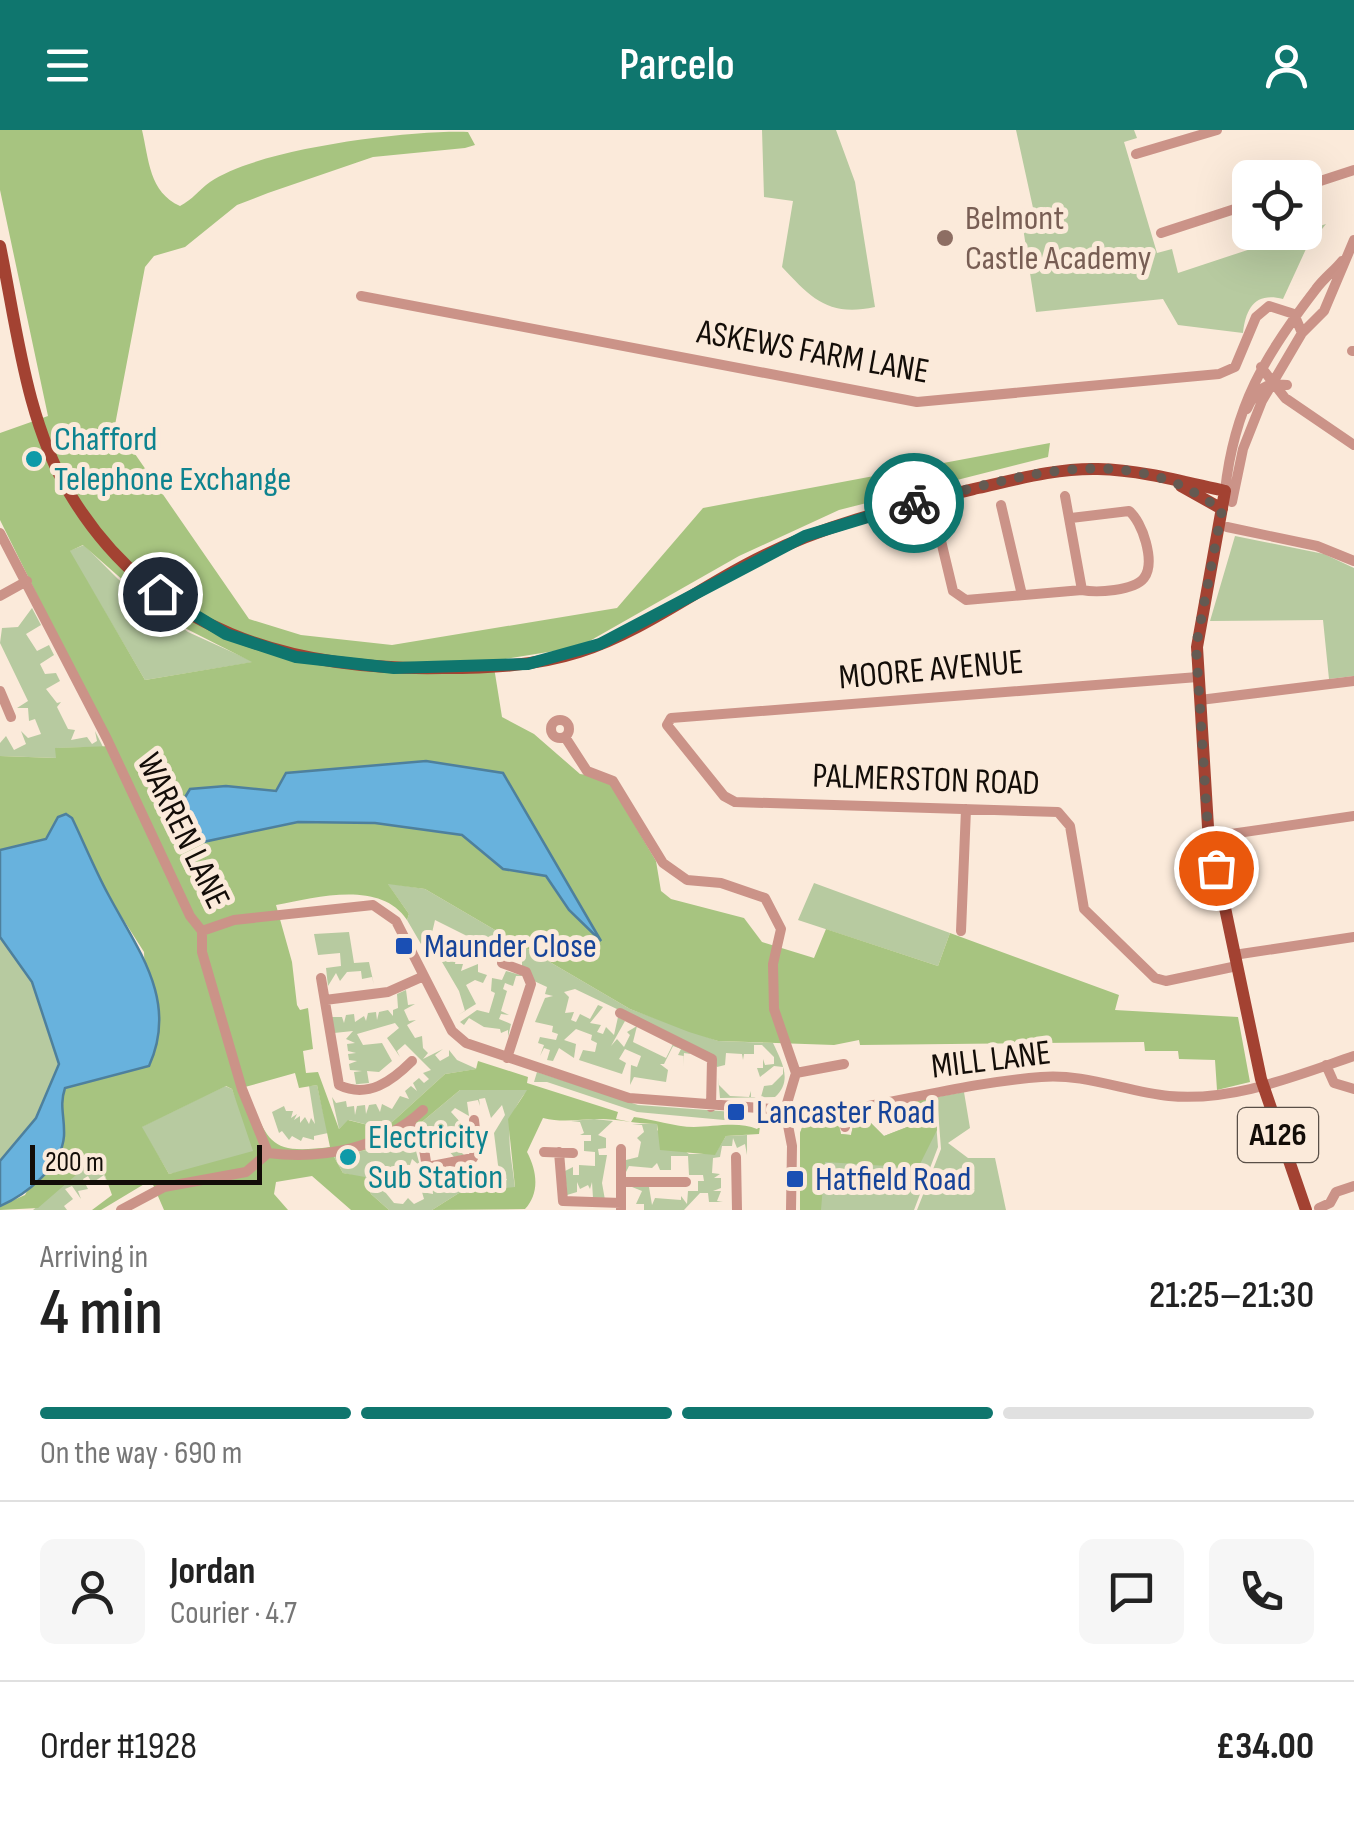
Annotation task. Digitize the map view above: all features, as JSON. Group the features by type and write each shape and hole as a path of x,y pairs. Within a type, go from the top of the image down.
{"main road":[{"path":"1,253 40,428 81,510 138,576 182,610 226,634 285,654 402,669 492,668 551,660 622,634 805,536 932,499 1073,469 1119,470 1170,480 1226,501"},
{"name":"A126","path":"1226,501 1198,629 1210,837 1263,1086 1312,1209"}],"street":[{"path":"1136,154 1217,130"},
{"path":"1322,180 1354,170"},
{"path":"1161,234 1232,210"},
{"path":"1226,501 1234,442 1246,396 1260,367 1353,243"},
{"path":"1226,501 1262,401 1302,333 1324,311 1353,243"},
{"name":"ASKEWS FARM LANE","path":"361,296 917,402 1219,374 1232,370 1241,359 1259,312 1269,306 1280,307"},
{"path":"1280,307 1296,316 1302,333"},
{"path":"1280,307 1286,318 1284,332"},
{"path":"1260,367 1286,384 1318,418"},
{"path":"1276,378 1285,398 1354,446"},
{"path":"1234,442 1255,393 1276,378"},
{"path":"1262,401 1285,398"},
{"path":"1065,496 1082,590"},
{"path":"932,499 957,598 1096,592 1138,582 1146,574 1139,522 1126,510 1071,518"},
{"path":"1001,505 1022,594"},
{"path":"1222,530 1317,546 1354,561"},
{"name":"WARREN LANE","path":"0,532 190,916 202,931 202,952 242,1089 268,1153"},
{"path":"0,597 26,581"},
{"name":"MOORE AVENUE","path":"669,720 1198,677"},
{"path":"1200,700 1354,681"},
{"path":"1,698 11,717"},
{"name":"PALMERSTON ROAD","path":"669,720 670,730 724,796 734,802 1064,814 1070,826 1084,909 1155,978 1166,981 1235,961"},
{"path":"565,737 588,770 613,781 663,863 687,880 721,882 761,894 782,929 773,964 774,1009 796,1074 785,1110 791,1138 792,1210"},
{"path":"960,932 966,809"},
{"path":"1210,837 1354,816"},
{"path":"202,931 234,920 374,905 396,921 457,1037 507,1058 629,1098 785,1110"},
{"path":"1235,961 1354,938"},
{"path":"502,963 518,962 531,984 507,1058"},
{"path":"324,1000 388,992 424,976"},
{"path":"321,978 338,1085 351,1090 376,1088 408,1064 396,1058"},
{"path":"620,1013 630,1024 712,1059 711,1106"},
{"name":"MILL LANE","path":"808,1116 844,1112 953,1087 1044,1076 1174,1096 1217,1096 1263,1086 1352,1056"},
{"path":"796,1074 844,1064"},
{"path":"1326,1065 1334,1083 1354,1090"},
{"path":"121,1210 180,1182 246,1172 268,1153 302,1154 390,1138 422,1110"},
{"path":"844,1112 845,1128"},
{"path":"410,1122 422,1136 427,1171 469,1162 476,1151 475,1126 489,1129"},
{"path":"559,1152 563,1201 621,1207 621,1149"},
{"path":"544,1152 574,1152"},
{"path":"736,1157 736,1210"},
{"path":"621,1182 678,1178"},
{"path":"1312,1209 1330,1203 1336,1192 1354,1186"}],"green space":[{"path":"0,130 142,130 156,184 180,206 233,170 298,151 374,138 468,132 475,145 373,157 237,205 185,247 154,256 145,267 115,425 249,619 301,635 392,645 617,608 703,508 1050,443 1048,457 839,510 739,556 579,647 493,661 502,717 534,734 580,774 607,778 656,861 661,891 671,899 744,918 762,942 814,958 826,929 938,966 950,933 1119,995 1115,1010 1238,1017 1250,1082 1217,1090 1215,1060 1179,1059 1178,1051 1145,1051 1144,1042 860,1045 859,1040 834,1045 718,1041 630,1009 425,889 388,884 409,914 407,920 396,908 365,896 347,894 276,905 292,962 297,1005 300,1010 308,1008 313,1049 303,1051 306,1073 318,1072 339,1129 348,1120 380,1128 390,1124 445,1074 476,1069 478,1061 528,1077 527,1083 618,1112 616,1119 630,1122 543,1118 527,1152 535,1183 533,1197 525,1209 432,1210 459,1193 515,1187 508,1119 527,1090 460,1090 423,1121 412,1136 388,1147 333,1155 343,1173 365,1177 371,1194 389,1210 351,1210 312,1176 276,1182 274,1194 288,1210 164,1210 151,1180 101,1210 92,1210 112,1195 98,1156 38,1208 0,1210 0,1206 25,1195 64,1118 59,1105 65,1088 149,1066 144,952 58,817 46,839 0,850 0,756 56,758 55,748 112,746 0,520 0,433 48,416 0,190","holes":["83,545 167,619 252,662 145,680 70,551","503,773 599,938 569,910 546,875 503,869 462,835 375,823 298,822 203,842 226,786 277,791","295,1073 299,1088 317,1085 330,1147 294,1149 273,1141 245,1087","226,1086 232,1089 253,1151 169,1174 142,1127"]},
{"path":"762,130 836,130 855,182 875,307 845,309 823,303 782,267 793,201 764,197"},
{"path":"1016,130 1134,130 1137,138 1124,142 1157,253 1172,249 1178,273 1247,250 1306,250 1283,299 1265,298 1254,304 1243,333 1178,325 1163,299 1036,312 1022,221 1035,217"},
{"path":"1235,536 1324,554 1354,568 1354,676 1329,679 1323,620 1210,621"},
{"path":"84,545 118,579 188,632 254,662 145,680 69,551"},
{"path":"32,608 41,625 26,634 37,651 49,645 54,655 40,664 45,674 56,673 60,681 46,689 57,703 61,702 57,707 68,729 75,730 71,740 87,737 92,744 97,741 95,731 103,747 56,748 57,758 0,756 0,743 6,736 14,750 26,744 21,731 28,738 41,734 35,719 29,721 28,708 17,708 28,701 0,643 2,628 18,627"},
{"path":"387,883 425,889 630,1009 718,1041 773,1043 783,1067 774,1066 760,1077 757,1068 763,1068 763,1059 765,1065 774,1064 774,1057 762,1045 754,1045 754,1054 744,1054 743,1060 742,1054 726,1053 725,1065 717,1067 709,1053 575,989 564,992 569,997 565,1013 574,1012 571,1020 576,1022 580,1014 590,1019 598,1005 603,1007 590,1023 601,1025 597,1032 603,1034 606,1027 614,1035 618,1017 625,1021 611,1046 617,1039 624,1047 630,1035 627,1032 637,1026 633,1042 666,1058 673,1044 691,1054 678,1055 681,1049 673,1046 664,1064 660,1064 668,1070 666,1082 634,1077 630,1085 631,1065 637,1067 641,1056 625,1049 619,1059 626,1063 622,1074 579,1060 583,1050 595,1052 597,1043 591,1040 592,1035 576,1029 564,1040 576,1044 574,1058 559,1048 553,1061 547,1060 550,1050 544,1048 540,1056 544,1045 538,1043 540,1037 556,1040 558,1034 552,1032 553,1026 535,1022 545,998 553,996 545,994 547,987 534,981 522,966 522,957 509,962 468,948 471,938 435,920 432,933 439,936 437,942 432,945 428,936 421,944 407,920 409,914"},
{"path":"814,883 950,933 938,966 798,920"},
{"path":"349,932 354,963 369,962 374,985 372,977 362,979 361,971 347,972 340,981 336,973 328,986 326,968 341,966 340,953 318,955 314,934"},
{"path":"0,937 32,982 59,1064 36,1118 0,1161"},
{"path":"443,946 454,949 451,956 456,958 455,964 463,964 461,971 478,964 478,972 487,975 483,983 475,980 466,985 476,1004 465,1011 459,991 435,950"},
{"path":"506,971 524,976 516,976 513,986 505,983 503,989 507,991 501,1011 509,1015 501,1014 499,1019 511,1024 508,1037 508,1030 501,1033 500,1029 484,1027 469,1018 464,1025 460,1022 477,1010 489,1013 495,993 491,991 492,978 502,980"},
{"path":"406,990 408,1005 415,1004 404,1010 409,1021 416,1020 407,1025 415,1038 422,1036 423,1048 428,1053 423,1059 443,1049 435,1055 440,1061 449,1056 449,1050 457,1060 477,1069 445,1074 390,1124 380,1128 349,1120 339,1129 332,1097 336,1103 346,1101 347,1107 354,1106 355,1115 357,1106 365,1105 366,1114 369,1105 376,1104 380,1112 382,1104 392,1109 400,1096 409,1099 405,1091 411,1086 417,1091 413,1083 419,1078 424,1083 429,1079 423,1073 431,1070 405,1044 397,1051 400,1057 387,1038 399,1028 395,1023 357,1034 363,1045 382,1043 392,1061 379,1072 367,1071 369,1083 348,1085 347,1084 356,1084 354,1072 362,1071 350,1070 349,1064 357,1061 349,1060 348,1054 356,1053 348,1051 347,1044 355,1043 346,1039 353,1031 334,1033 332,1017 342,1017 344,1023 346,1015 354,1014 355,1022 364,1016 366,1021 368,1013 376,1012 377,1020 379,1012 388,1010 393,1016 393,1010 398,1008 397,994"},
{"path":"783,1068 784,1084 775,1097 720,1098 718,1077 719,1085 730,1096 749,1097 751,1091 751,1097 761,1097 764,1086 772,1085 783,1074"},
{"path":"537,1072 638,1105 734,1112 735,1121 637,1112 547,1082 534,1082"},
{"path":"317,1085 328,1133 314,1136 314,1140 303,1137 301,1141 292,1136 289,1140 282,1131 279,1133 272,1112 284,1106 286,1111 293,1111 291,1118 297,1114 294,1120 300,1116 300,1123 305,1117 309,1124 311,1118 315,1124 309,1086"},
{"path":"225,1086 232,1089 256,1149 248,1159 169,1174 141,1127"},
{"path":"460,1090 528,1090 519,1101 511,1124 515,1188 500,1190 499,1182 507,1180 498,1165 494,1133 505,1115 502,1105 491,1118 485,1098 479,1099 480,1106 478,1100 467,1102 469,1116 455,1108 451,1112 461,1123 463,1148 459,1150 464,1155 454,1157 448,1150 445,1132 439,1133 441,1140 429,1138 426,1143 423,1121"},
{"path":"964,1092 970,1128 948,1143 968,1158 995,1158 1006,1210 917,1210 941,1149 937,1097"},
{"path":"934,1097 938,1147 914,1210 800,1210 800,1133 804,1122 837,1117 841,1134 851,1135 855,1117 864,1125 869,1121 884,1136 920,1122 914,1101"},
{"path":"934,1097 937,1130 918,1168 825,1162 821,1210 800,1210 800,1133 804,1122 837,1117 841,1134 851,1135 855,1117 864,1125 869,1121 884,1136 920,1122 914,1101"},
{"path":"634,1117 687,1127 760,1126 759,1134 726,1136 715,1155 660,1150 657,1124 631,1122"},
{"path":"571,1121 613,1121 598,1135 606,1138 606,1148 598,1149 599,1155 607,1155 602,1183 605,1200 593,1198 592,1182 590,1189 588,1185 580,1189 577,1182 577,1192 567,1195 565,1171 573,1167 573,1175 579,1175 579,1165 595,1166 595,1152 584,1151 584,1141 591,1141 591,1135 580,1135 584,1133 580,1122"},
{"path":"632,1124 657,1124 657,1130 689,1154 715,1154 726,1136 747,1135 747,1155 745,1144 737,1148 733,1138 732,1146 722,1146 720,1157 713,1158 712,1173 720,1174 714,1178 721,1178 721,1188 713,1191 721,1191 717,1201 723,1202 709,1202 708,1193 700,1193 684,1210 644,1210 644,1204 636,1204 642,1191 632,1187 649,1187 652,1205 655,1198 681,1200 681,1196 687,1204 688,1191 698,1191 698,1181 704,1181 703,1175 689,1175 688,1156 671,1156 671,1170 660,1170 657,1163 652,1168 629,1166 626,1172 626,1160 638,1157 641,1142 637,1138 644,1132 642,1125"},
{"path":"412,1136 420,1166 412,1159 410,1165 396,1164 396,1170 381,1165 380,1173 387,1178 381,1187 394,1203 403,1204 408,1198 414,1204 424,1199 422,1192 433,1194 432,1181 436,1187 460,1181 464,1184 465,1176 478,1174 487,1189 459,1193 432,1210 389,1210 371,1194 367,1179 343,1173 333,1155 347,1154 349,1160 349,1153 387,1147"},
{"path":"98,1155 108,1185 104,1175 92,1183 88,1176 83,1179 88,1189 78,1191 81,1199 72,1186 65,1189 73,1199 64,1206 67,1210 33,1210"}],"water":[{"path":"426,761 503,773 601,941 569,910 546,876 503,869 462,835 375,823 298,822 203,842 178,809 190,789 226,786 276,791 286,773"},
{"path":"66,814 72,818 151,976 159,1019 157,1042 149,1066 65,1088 64,1136 57,1158 31,1187 0,1206 0,1161 36,1118 59,1064 32,982 0,937 0,850 46,839 58,817"}],"way so far":[{"path":"914,503 1044,472 1098,469 1170,480 1222,510 1196,646 1207,816 1216,868"}],"place":[{"name":"Belmont Castle Academy","path":"945,238"},
{"name":"Chafford Telephone Exchange","path":"34,459"},
{"name":"Maunder Close","path":"404,946"},
{"name":"Lancaster Road","path":"736,1112"},
{"name":"Electricity Sub Station","path":"348,1157"},
{"name":"Hatfield Road","path":"795,1179"}],"route":[{"path":"160,594 226,634 296,657 373,668 492,668 528,664 578,653 622,634 805,536 914,503"}]}
